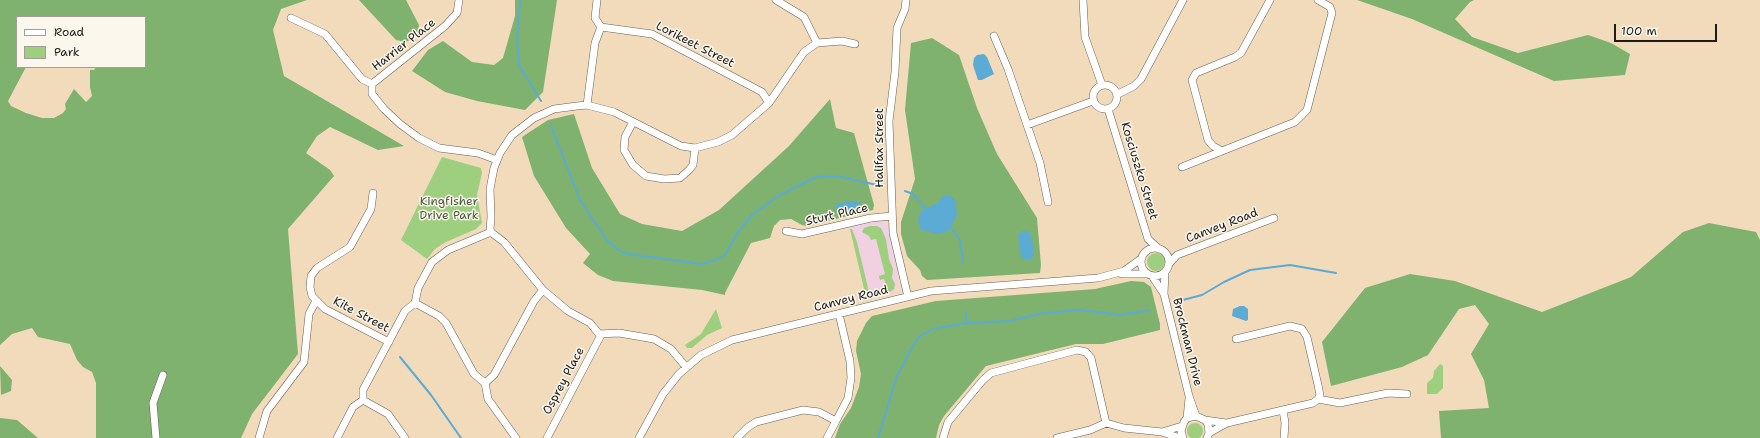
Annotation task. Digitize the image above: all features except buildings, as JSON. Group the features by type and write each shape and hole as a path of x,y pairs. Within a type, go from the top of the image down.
{"street":[{"name":"Harrier Place","path":"372,84 445,26 457,13 459,0"},
{"path":"587,105 595,43 601,27 595,18 597,0"},
{"path":"776,0 804,17 817,43"},
{"name":"Halifax Street","path":"906,0 906,9 897,28 895,72 889,114 894,238 908,297"},
{"path":"1083,0 1085,37 1102,85"},
{"path":"1118,94 1134,86 1141,79 1183,0"},
{"path":"1222,150 1213,146 1208,140 1191,84 1192,80 1196,74 1235,57 1241,52 1270,0"},
{"path":"1182,167 1295,122 1307,110 1332,13 1330,7 1318,0"},
{"path":"291,18 325,34 362,79 372,84 372,94 384,109 400,124 419,138 439,148 478,153 497,160"},
{"name":"Lorikeet Street","path":"601,27 652,34 762,92 769,104"},
{"path":"994,36 1008,69 1040,163 1048,202"},
{"path":"491,232 490,189 497,160 512,135 534,118 560,108 587,105 614,112 681,146 695,148 718,142 732,135 769,104 804,52 817,43 842,41 855,44"},
{"path":"1102,85 1113,87 1118,94 1117,103 1108,109 1098,107 1093,101 1095,90 1102,85"},
{"path":"1027,125 1093,101"},
{"name":"Kosciuszko Street","path":"1108,109 1148,239 1144,255"},
{"path":"633,122 625,137 624,150 633,165 646,176 664,179 680,178 693,165 695,148"},
{"name":"Kite Street","path":"373,193 371,209 350,247 317,268 311,276 310,287 312,296 325,309 389,342"},
{"name":"Sturt Place","path":"786,231 802,234 871,218 892,216"},
{"name":"Canvey Road","path":"1169,264 1178,255 1274,218"},
{"path":"491,232 504,242 543,290 568,311 590,323 601,335 619,333 654,339 671,349 686,367"},
{"path":"363,400 363,390 405,311 415,303 418,288 432,262 448,250 491,232"},
{"name":"Kosciuszko Street","path":"1148,239 1161,250"},
{"path":"1151,248 1161,250 1169,258 1169,264 1165,272 1157,276 1150,275 1142,267 1144,255 1151,248"},
{"name":"Canvey Road","path":"1161,250 1178,255"},
{"name":"Canvey Road","path":"639,438 663,394 686,367 706,352 732,340 938,290 1089,280 1116,274 1128,269 1144,255"},
{"name":"Brockman Drive","path":"1165,272 1164,294 1189,396 1196,416"},
{"name":"Canvey Road","path":"1116,274 1150,275"},
{"name":"Brockman Drive","path":"1150,275 1164,294"},
{"path":"485,383 494,375 534,301 543,290"},
{"path":"259,438 267,412 304,362 309,314 316,300"},
{"path":"415,303 439,316 446,323 472,370 485,383 487,396 516,438"},
{"path":"827,438 848,398 851,378 850,361 839,314"},
{"path":"1208,435 1227,423 1313,403 1318,399 1320,394 1307,337 1302,329 1290,326 1236,338"},
{"name":"Osprey Place","path":"547,438 601,335"},
{"path":"943,438 948,422 983,380 991,373 1077,350 1086,352 1091,358 1106,423"},
{"path":"156,438 153,403 163,375"},
{"path":"1318,399 1340,404 1388,392 1407,394"},
{"name":"Brockman Drive","path":"1187,418 1189,396"},
{"path":"337,438 353,407 363,400"},
{"path":"363,400 388,414 405,438"},
{"path":"737,438 747,428 756,422 803,410 819,412 836,421"},
{"path":"1283,410 1286,423 1284,438"},
{"path":"1183,438 1182,426 1187,418 1196,416 1205,420 1227,423"},
{"path":"1205,420 1208,424 1208,435"},
{"path":"1057,438 1092,429 1106,423 1124,428 1162,432 1180,438"},
{"path":"1162,432 1182,426"}],"shaded area":[{"path":"882,220 888,226 898,272 898,288 893,294 867,299 849,226"}],"green space":[{"path":"0,0 307,0 281,9 273,30 284,76 404,146 378,150 330,127 317,136 306,153 330,170 334,176 288,229 298,354 252,414 241,438 96,438 96,383 92,372 83,367 77,360 70,344 38,337 32,328 12,334 0,345"},
{"path":"359,0 406,0 419,25 417,36 406,42 396,40"},
{"path":"515,0 557,0 543,92 525,110 477,101 445,92 412,71 428,50 443,41 472,62 494,65 503,58 515,16"},
{"path":"1357,0 1474,0 1470,2 1455,19 1472,37 1518,53 1588,35 1611,43 1630,54 1625,75 1554,81 1412,19"},
{"path":"932,38 959,55 977,108 997,154 1037,218 1041,265 1040,273 927,280 922,276 920,270 907,256 901,234 901,222 915,179 905,110 911,43"},
{"path":"830,99 836,128 854,133 874,205 873,210 807,226 791,219 780,220 774,226 770,238 751,243 725,295 702,290 613,281 598,275 583,263 590,254 566,228 534,176 522,137 548,120 574,114 592,168 620,214 642,224 682,231 719,210 789,146"},
{"name":"Kingfisher Drive Park","path":"442,157 481,168 482,173 477,195 482,223 476,229 446,242 435,249 427,259 401,240"},
{"path":"1709,223 1756,232 1760,240 1760,438 1441,438 1439,411 1489,408 1484,380 1471,354 1489,324 1475,305 1459,309 1428,355 1402,367 1331,386 1322,342 1365,288 1410,274 1455,281 1542,312 1631,277 1683,232"},
{"path":"877,226 881,228 886,239 889,259 893,269 892,278 895,284 894,289 890,292 873,292 873,290 886,287 884,279 880,280 879,276 885,274 876,239 871,240 869,236 862,232 864,228"},
{"path":"850,229 852,229 857,242 869,292 865,293"},
{"path":"1156,253 1162,256 1165,262 1162,268 1156,271 1150,268 1147,262 1150,256"},
{"path":"1131,281 1144,282 1151,287 1160,324 1160,330 1103,344 1076,344 986,366 944,416 939,425 936,438 835,438 840,424 851,408 859,387 861,374 856,351 857,341 866,323 872,316 936,301 1095,289"},
{"path":"716,309 722,328 707,335 692,348 687,348 685,345 701,334"},
{"path":"1440,364 1443,366 1443,388 1437,394 1427,394 1427,383 1433,378 1434,371"},
{"path":"0,366 12,380 11,391 1,395"},
{"path":"0,418 17,420 38,438 0,438"},
{"path":"1192,423 1198,423 1203,428 1201,437 1198,439 1192,439 1187,434 1187,428"}],"water":[{"path":"984,54 987,57 994,74 982,80 978,80 973,65 974,58 977,55"},
{"path":"949,195 955,200 957,214 950,230 939,234 921,230 918,221 921,211 937,203 943,196"},
{"path":"851,201 859,202 860,207 839,212 835,208 837,204"},
{"path":"1022,231 1028,231 1032,237 1034,256 1030,259 1024,259 1021,257 1018,235"},
{"path":"1244,306 1248,309 1248,320 1246,321 1232,316 1233,309"}],"waterway":[{"path":"520,0 517,38 519,65 541,101"},
{"path":"551,126 580,200 606,239 618,250 628,254 702,264 725,255 738,232 753,214 778,196 816,177 837,176 877,185"},
{"path":"905,191 913,194 926,209"},
{"path":"950,227 960,240 963,263"},
{"path":"1179,301 1202,295 1224,282 1250,270 1290,265 1336,273"},
{"path":"966,323 1010,321 1043,313 1081,310 1120,315 1149,310"},
{"path":"878,438 897,376 919,337 932,329 966,323 966,313"},
{"path":"400,357 431,395 461,438"}]}
